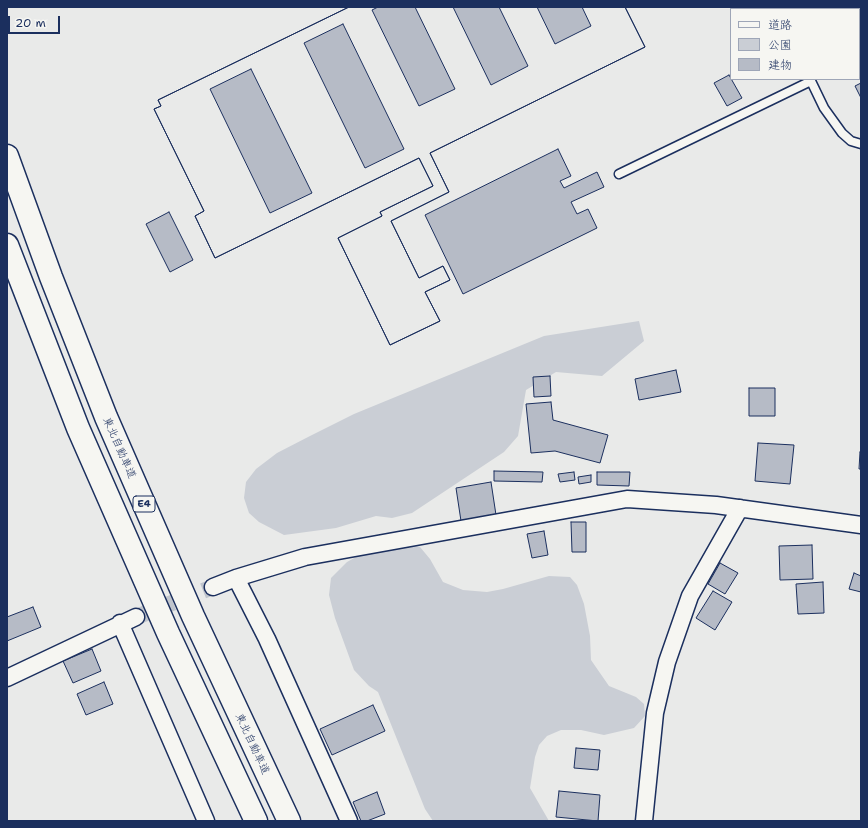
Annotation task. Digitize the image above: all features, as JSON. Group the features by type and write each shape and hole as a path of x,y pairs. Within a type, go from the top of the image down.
{"highway":[{"name":"東北自動車道","path":"7,156 106,417 196,623 289,821"},
{"path":"7,245 78,428 168,633 256,821"}],"street":[{"path":"213,587 236,578 305,557 479,525 536,517 627,499 716,505 861,525"},
{"path":"644,821 655,713 668,662 690,596 740,508"},
{"path":"236,578 267,639 349,821"},
{"path":"7,678 120,623 136,617"},
{"path":"120,623 206,821"}],"lane":[{"path":"619,174 811,80 824,108 842,133 851,141 861,144"}],"green space":[{"path":"639,321 644,341 602,376 556,372 526,390 518,436 504,452 412,513 392,518 376,516 336,528 284,535 259,522 249,513 244,498 246,482 256,469 277,453 354,414 544,336"},
{"path":"410,545 420,547 430,559 443,582 463,590 487,592 549,576 570,577 577,585 584,604 590,636 591,660 609,686 636,697 644,704 645,716 634,728 604,735 581,730 561,730 547,736 539,745 535,757 530,788 549,821 433,821 425,809 378,692 369,686 354,670 335,618 329,595 331,578 347,562 365,552"}],"building":[{"path":"349,7 378,7 372,10 419,106 455,89 415,7 453,7 491,85 528,66 499,7 537,7 555,44 591,26 582,7 625,7 645,47 430,153 449,192 391,221 419,278 443,266 450,280 425,292 440,321 390,345 338,238 382,216 380,212 433,186 419,158 215,258 195,216 204,211 154,109 161,106 158,100","holes":["343,24 404,149 365,168 304,43","251,69 312,193 270,213 210,89"]},
{"path":"349,7 625,7 645,47 430,153 449,192 391,221 419,278 443,266 450,280 425,292 440,321 390,345 338,238 382,216 380,212 433,186 419,158 215,258 195,216 204,211 154,109 161,106 158,100"},
{"path":"861,7 861,15 860,8 836,8"},
{"path":"729,75 730,80 732,80 742,98 727,106 714,83"},
{"path":"861,83 861,98 855,86"},
{"path":"558,149 571,176 560,181 564,188 597,172 604,187 571,202 577,214 588,209 597,228 463,294 425,215"},
{"path":"169,212 193,260 170,272 146,224"},
{"path":"676,370 681,392 639,400 635,379"},
{"path":"550,376 551,396 534,397 533,377"},
{"path":"749,388 775,388 775,416 749,416"},
{"path":"551,402 553,420 608,435 600,463 555,451 531,453 526,404"},
{"path":"758,443 794,445 790,484 755,481"},
{"path":"860,452 861,469 859,469"},
{"path":"494,471 543,472 542,482 494,481"},
{"path":"574,472 575,480 560,482 558,474"},
{"path":"597,472 630,472 629,486 597,485"},
{"path":"591,475 591,482 579,484 578,477"},
{"path":"491,482 496,515 461,521 456,488"},
{"path":"571,522 586,522 586,552 572,552"},
{"path":"544,531 548,555 532,558 527,534"},
{"path":"812,545 813,579 780,580 779,546"},
{"path":"720,563 738,573 725,594 708,584"},
{"path":"854,573 861,576 861,592 849,589"},
{"path":"823,582 824,613 798,614 796,584"},
{"path":"713,591 732,602 715,630 696,618"},
{"path":"33,607 41,627 7,641 7,617"},
{"path":"92,649 101,671 73,683 63,661"},
{"path":"104,682 113,704 86,715 77,694"},
{"path":"373,705 385,731 332,755 320,729"},
{"path":"576,748 600,750 598,770 574,768"},
{"path":"559,791 600,795 598,821 556,817"},
{"path":"377,792 385,814 367,821 361,821 353,802"}],"tunnel":[{"path":"136,617 213,587"}]}
